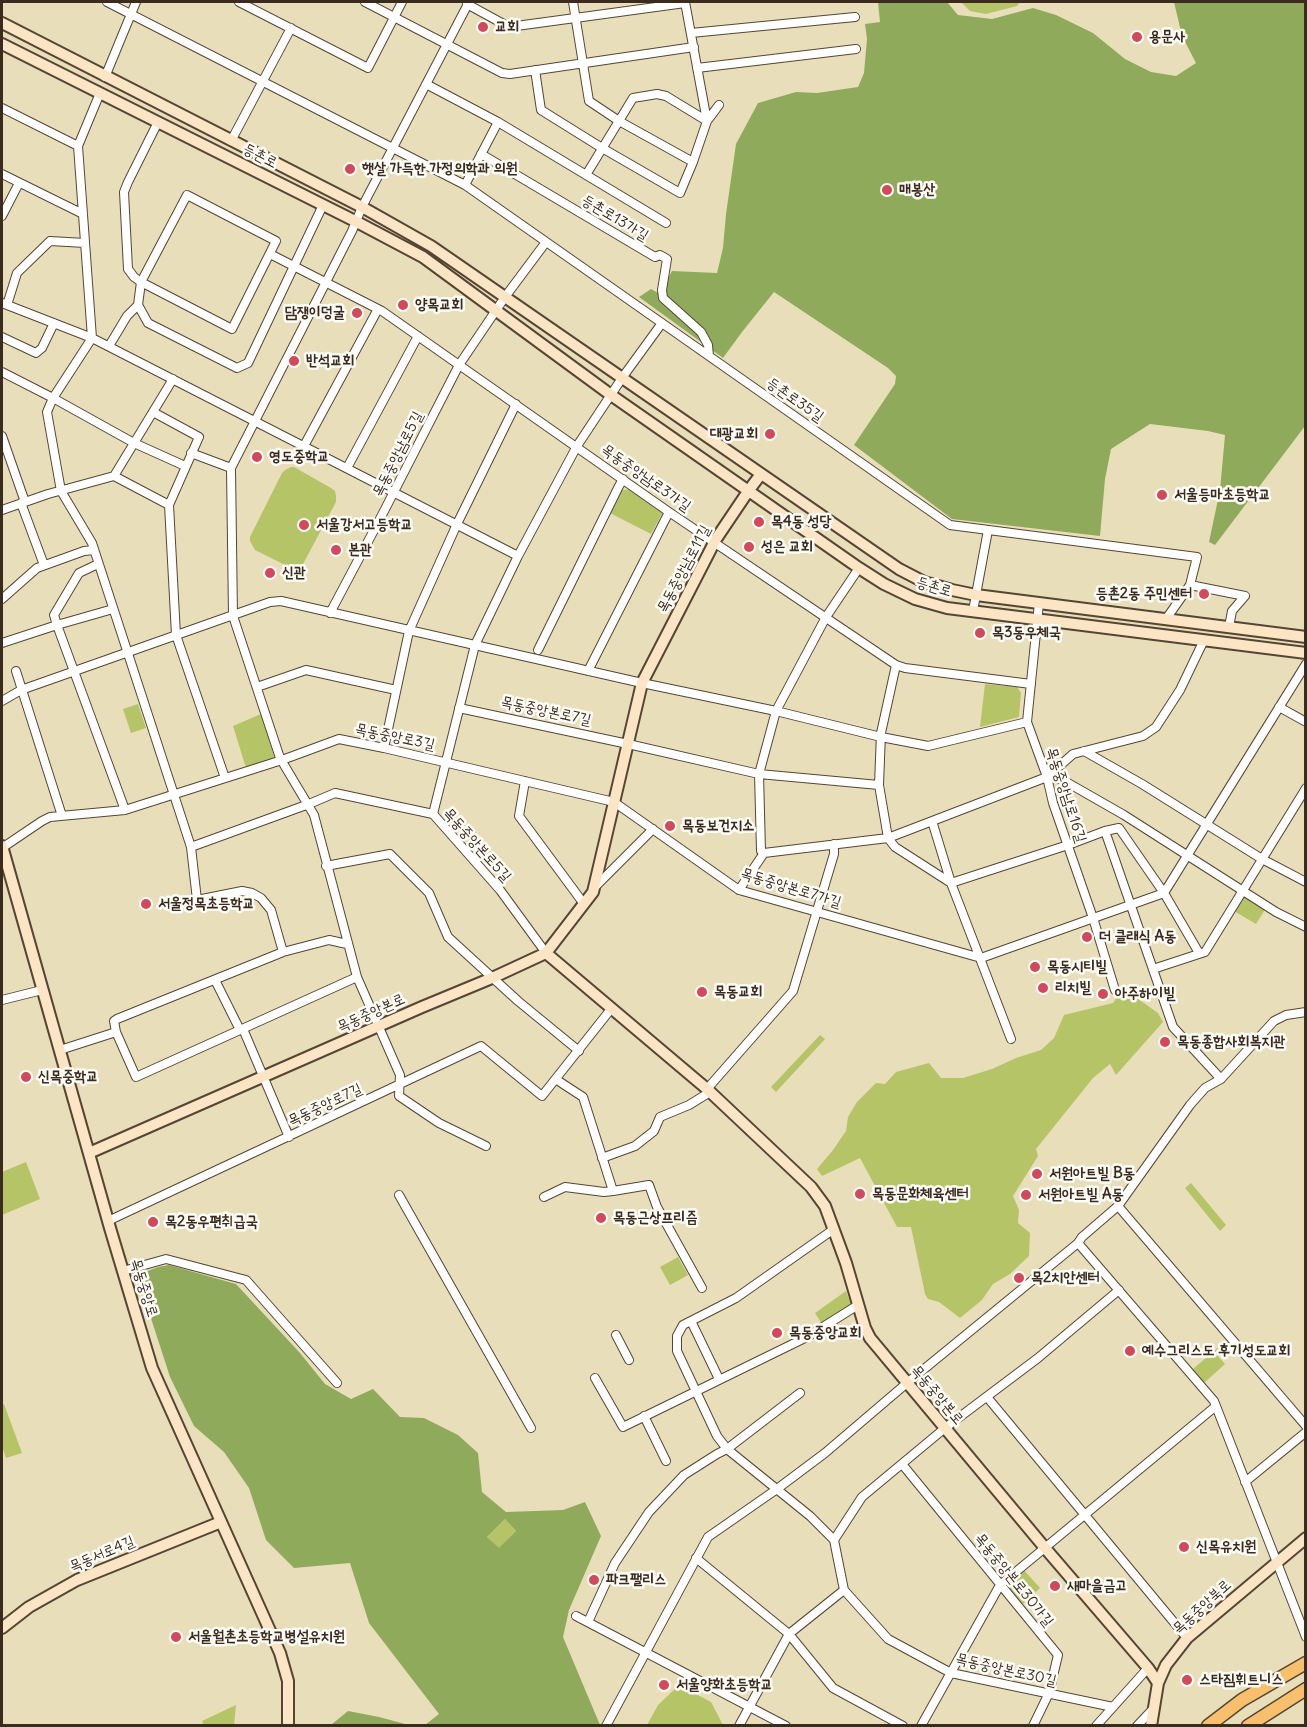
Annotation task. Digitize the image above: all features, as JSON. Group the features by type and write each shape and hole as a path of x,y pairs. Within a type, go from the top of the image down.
{"main road":[{"name":"등촌로","path":"2,23 362,207 431,246 899,569 924,582 976,595 1305,636"},
{"name":"등촌로","path":"2,44 423,257 611,395 859,568 884,584 915,599 947,608 1305,653"},
{"name":"목동중앙남로11길","path":"642,683 714,542 761,474"},
{"path":"546,953 593,892 642,683"},
{"name":"목동중앙로","path":"2,847 152,1368 280,1653 288,1681 288,1725"},
{"name":"목동중앙본로","path":"89,1153 546,953 708,1091 811,1187 825,1206 834,1229 870,1338 1148,1668 1158,1683"},
{"name":"목동서로4길","path":"2,1628 29,1607 77,1580 221,1522"},
{"name":"목동중앙북로","path":"1158,1683 1166,1665 1187,1638 1305,1538"},
{"path":"1208,1725 1242,1700 1305,1663"},
{"path":"1151,1725 1158,1683"},
{"path":"1248,1725 1305,1689"}],"street":[{"name":"등촌로35길","path":"107,2 465,185 950,525 1197,557 1190,585 1166,619"},
{"path":"105,77 136,2"},
{"path":"239,2 368,68 402,2"},
{"path":"365,2 502,73 510,74 694,47"},
{"path":"573,2 589,101 619,121 693,162"},
{"path":"486,1146 439,1123 399,1096 400,1075 357,977 314,815 282,760 233,616 231,468 352,231 362,207 468,3 509,27 685,2 707,121"},
{"path":"691,33 855,16"},
{"name":"등촌로","path":"231,141 291,28"},
{"path":"697,68 856,49"},
{"path":"535,70 541,110 680,193 707,121 719,105"},
{"name":"등촌로13가길","path":"426,84 498,122 666,223"},
{"path":"100,93 78,146 92,338 54,398 48,412 61,491 92,543 99,564 191,847 197,900 242,891 252,892 261,898 271,910 283,952"},
{"path":"586,175 633,98 657,94 666,96 707,121"},
{"path":"2,108 78,146"},
{"path":"158,122 124,192 128,269 134,277 141,282 232,328 276,241 187,195 141,282 138,305 148,323 237,368 248,363 323,205"},
{"path":"465,185 498,122"},
{"name":"등촌로13가길","path":"481,154 655,257 660,255 667,259 662,290 663,298 701,332 708,345 709,356"},
{"path":"2,174 83,214"},
{"path":"2,216 19,183"},
{"path":"85,243 50,241 17,273 4,304 109,346 518,556"},
{"path":"496,311 546,242"},
{"name":"목동중앙남로3가길","path":"270,254 378,309 669,512 896,665 1031,684"},
{"path":"109,346 127,315 138,305"},
{"path":"304,446 378,309"},
{"name":"목동중앙남로5길","path":"330,613 459,365 496,311"},
{"path":"2,337 36,353 42,348 54,323"},
{"path":"434,814 475,645 518,556 577,446 662,323"},
{"path":"347,468 418,336"},
{"path":"2,372 135,443 185,466"},
{"path":"2,510 114,476 173,379"},
{"path":"384,748 409,631 457,524 516,404"},
{"path":"153,412 199,437 169,505 176,635 225,778"},
{"path":"2,436 44,565"},
{"path":"191,453 231,468"},
{"path":"114,476 169,505"},
{"path":"538,650 623,479"},
{"path":"588,671 669,512"},
{"path":"973,611 988,530"},
{"path":"2,599 37,568 84,550 94,550"},
{"path":"99,564 79,573 54,615 125,810"},
{"path":"859,568 826,617 776,711 759,774 760,851 764,853 888,838 1047,777 1073,754 1143,736 1156,727 1180,690 1204,640"},
{"path":"1190,585 1245,596 1232,611 1229,627"},
{"path":"2,701 21,690 270,602 281,601 928,746 1027,722"},
{"name":"목동중앙남로16길","path":"1039,603 1027,722 1047,777 1053,803 1115,990"},
{"path":"2,643 113,609"},
{"path":"981,957 1164,893 1305,664"},
{"path":"896,665 881,737 879,785 888,838 895,847 951,883"},
{"path":"257,687 306,670 396,690"},
{"path":"16,671 62,816"},
{"path":"1279,707 1305,722"},
{"name":"목동중앙본로7길","path":"459,708 759,774 879,785"},
{"name":"목동중앙로3길","path":"2,847 50,817 125,810 282,760 339,739 614,802"},
{"path":"1084,751 1142,784 1262,859 1305,882"},
{"path":"1047,777 1061,779 1124,815 1276,912 1305,927"},
{"path":"525,781 519,816 584,904"},
{"path":"1153,969 1205,952 1305,788"},
{"name":"목동중앙본로5길","path":"191,847 335,793 434,814 500,890 546,953"},
{"name":"목동중앙본로7가길","path":"614,802 739,890 981,957"},
{"path":"932,821 951,883 1011,1039"},
{"path":"951,883 1119,828 1164,893 1199,953"},
{"path":"594,888 653,829"},
{"path":"1105,831 1173,1027 1221,1079"},
{"path":"602,1158 635,1146 654,1131 660,1117 689,1105 708,1091 793,991 834,854 834,844"},
{"path":"739,890 764,853"},
{"path":"326,866 390,854 429,893 448,937 492,978 579,1051"},
{"path":"347,944 329,940 283,952 117,1019 114,1021 116,1032 136,1077 357,977"},
{"path":"215,980 242,1029 289,1137"},
{"path":"2,1000 42,990"},
{"path":"611,1009 557,1080 583,1097 613,1191"},
{"path":"606,1725 708,1537 825,1453 1078,1243 1118,1206 1190,1105 1205,1088 1221,1079 1274,1021 1286,1015 1305,1012"},
{"path":"60,1050 116,1032"},
{"name":"목동중앙로7길","path":"108,1221 481,1046 542,1096 557,1080"},
{"path":"544,1197 565,1187 604,1192 649,1185 657,1207 702,1288"},
{"path":"399,1195 531,1428"},
{"path":"1118,1206 1305,1426"},
{"path":"740,1725 789,1634 844,1590 834,1540 810,1516 727,1449 717,1436 677,1351 676,1336 683,1325 741,1295 834,1229"},
{"path":"1078,1243 1214,1401 1305,1637"},
{"path":"123,1271 166,1259 246,1280 338,1383"},
{"path":"834,1540 862,1497 945,1428 1038,1358 1119,1290"},
{"path":"596,1378 623,1427 807,1337 858,1305"},
{"path":"691,1321 719,1379"},
{"path":"616,1335 629,1360"},
{"path":"588,1622 615,1563 649,1512 684,1475 727,1449 800,1393"},
{"path":"987,1396 1187,1638"},
{"path":"921,1725 1000,1585 1216,1406"},
{"path":"644,1416 666,1461"},
{"path":"1245,1482 1305,1432"},
{"name":"목동중앙본로30가길","path":"902,1464 1058,1655 1049,1693 1033,1725"},
{"path":"696,1558 789,1634 833,1688 903,1725"},
{"name":"목동중앙본로30길","path":"844,1590 888,1639 951,1672 1113,1707"},
{"path":"576,1616 786,1725"},
{"path":"1096,1725 1148,1668"},
{"path":"1137,1725 1153,1709"}],"green space":[{"path":"878,2 947,2 958,15 992,19 1033,8 1056,15 1093,33 1125,59 1151,72 1176,76 1196,63 1182,36 1174,2 1305,2 1305,426 1215,545 1209,542 1220,490 1225,435 1150,424 1111,449 1105,479 1100,536 952,519 854,445 895,384 896,376 888,368 774,292 723,358 639,297 651,289 660,294 672,271 717,273 723,248 736,144 758,103 796,92 817,93 858,87 864,73 867,39 865,24 880,22"},
{"path":"961,2 1020,2 1017,6 986,14 970,11"},
{"path":"291,467 331,488 335,491 336,496 336,502 302,566 298,569 293,569 255,550 250,541 282,473"},
{"path":"632,489 663,512 651,534 610,513 622,490"},
{"path":"985,684 1017,687 1021,693 1019,717 980,727"},
{"path":"138,704 146,728 131,733 123,709"},
{"path":"261,714 275,759 246,768 233,726"},
{"path":"1244,895 1266,908 1256,924 1234,911"},
{"path":"1121,991 1131,994 1158,1013 1163,1022 1116,1075 1110,1064 1093,1078 1036,1149 1038,1156 1013,1196 1019,1210 1018,1223 1030,1233 1029,1256 1010,1274 993,1284 982,1300 960,1318 939,1302 928,1299 911,1227 897,1227 860,1158 822,1176 817,1169 846,1131 848,1117 857,1102 876,1083 885,1084 896,1072 929,1063 941,1078 963,1078 992,1069 1041,1050 1054,1038 1064,1015 1113,1003"},
{"path":"820,1035 825,1039 776,1092 771,1087"},
{"path":"26,1162 40,1199 2,1215 2,1172"},
{"path":"1191,1183 1226,1225 1220,1231 1185,1188"},
{"path":"678,1257 688,1275 670,1285 660,1267"},
{"path":"169,1265 236,1284 300,1353 325,1384 351,1399 373,1389 400,1417 424,1418 458,1435 478,1453 482,1492 506,1512 563,1510 585,1502 601,1536 569,1610 563,1637 600,1725 425,1725 439,1714 369,1623 350,1563 294,1568 266,1540 249,1488 224,1452 194,1426 170,1377 137,1275","holes":["505,1519 516,1531 499,1548 487,1537"]},
{"path":"846,1291 851,1304 822,1324 815,1313"},
{"path":"1227,1340 1230,1344 1218,1356 1225,1364 1204,1383 1193,1369"},
{"path":"4,1404 22,1453 6,1458 2,1446 2,1405"},
{"path":"505,1519 516,1531 499,1549 487,1537"},
{"path":"1023,1569 1040,1588 1023,1604 1007,1587 1008,1583"},
{"path":"679,1685 711,1702 723,1725 647,1725 658,1705"},
{"path":"236,1705 234,1725 204,1725 202,1721"},
{"path":"348,1711 379,1717 409,1725 331,1725"}],"place":[{"name":"교회","path":"483,27"},
{"name":"용문사","path":"1137,37"},
{"name":"햇살 가득한 가정의학과 의원","path":"350,169"},
{"name":"매봉산","path":"887,190"},
{"name":"양목교회","path":"403,305"},
{"name":"담쟁이덩굴","path":"357,313"},
{"name":"반석교회","path":"294,361"},
{"name":"대광교회","path":"770,434"},
{"name":"영도중학교","path":"257,457"},
{"name":"서울등마초등학교","path":"1162,495"},
{"name":"목4동 성당","path":"759,522"},
{"name":"서울강서고등학교","path":"304,525"},
{"name":"성은 교회","path":"749,547"},
{"name":"본관","path":"336,550"},
{"name":"신관","path":"270,573"},
{"name":"등촌2동 주민센터","path":"1204,594"},
{"name":"목3동우체국","path":"980,633"},
{"name":"목동보건지소","path":"670,826"},
{"name":"서울정목초등학교","path":"146,904"},
{"name":"더 클래식 A동","path":"1087,937"},
{"name":"목동시티빌","path":"1035,967"},
{"name":"리치빌","path":"1043,988"},
{"name":"목동교회","path":"702,992"},
{"name":"아주하이빌","path":"1103,994"},
{"name":"목동종합사회복지관","path":"1165,1042"},
{"name":"신목중학교","path":"26,1077"},
{"name":"서원아트빌 B동","path":"1037,1174"},
{"name":"목동문화체육센터","path":"860,1194"},
{"name":"서원아트빌 A동","path":"1026,1195"},
{"name":"목동근상프리즘","path":"601,1218"},
{"name":"목2동우편취급국","path":"153,1222"},
{"name":"목2치안센터","path":"1019,1278"},
{"name":"목동중앙교회","path":"777,1333"},
{"name":"예수그리스도 후기성도교회","path":"1130,1351"},
{"name":"신목유치원","path":"1184,1547"},
{"name":"파크팰리스","path":"594,1580"},
{"name":"새마을금고","path":"1055,1586"},
{"name":"서울월촌초등학교병설유치원","path":"176,1637"},
{"name":"스타짐휘트니스","path":"1187,1680"},
{"name":"서울양화초등학교","path":"664,1685"}]}
